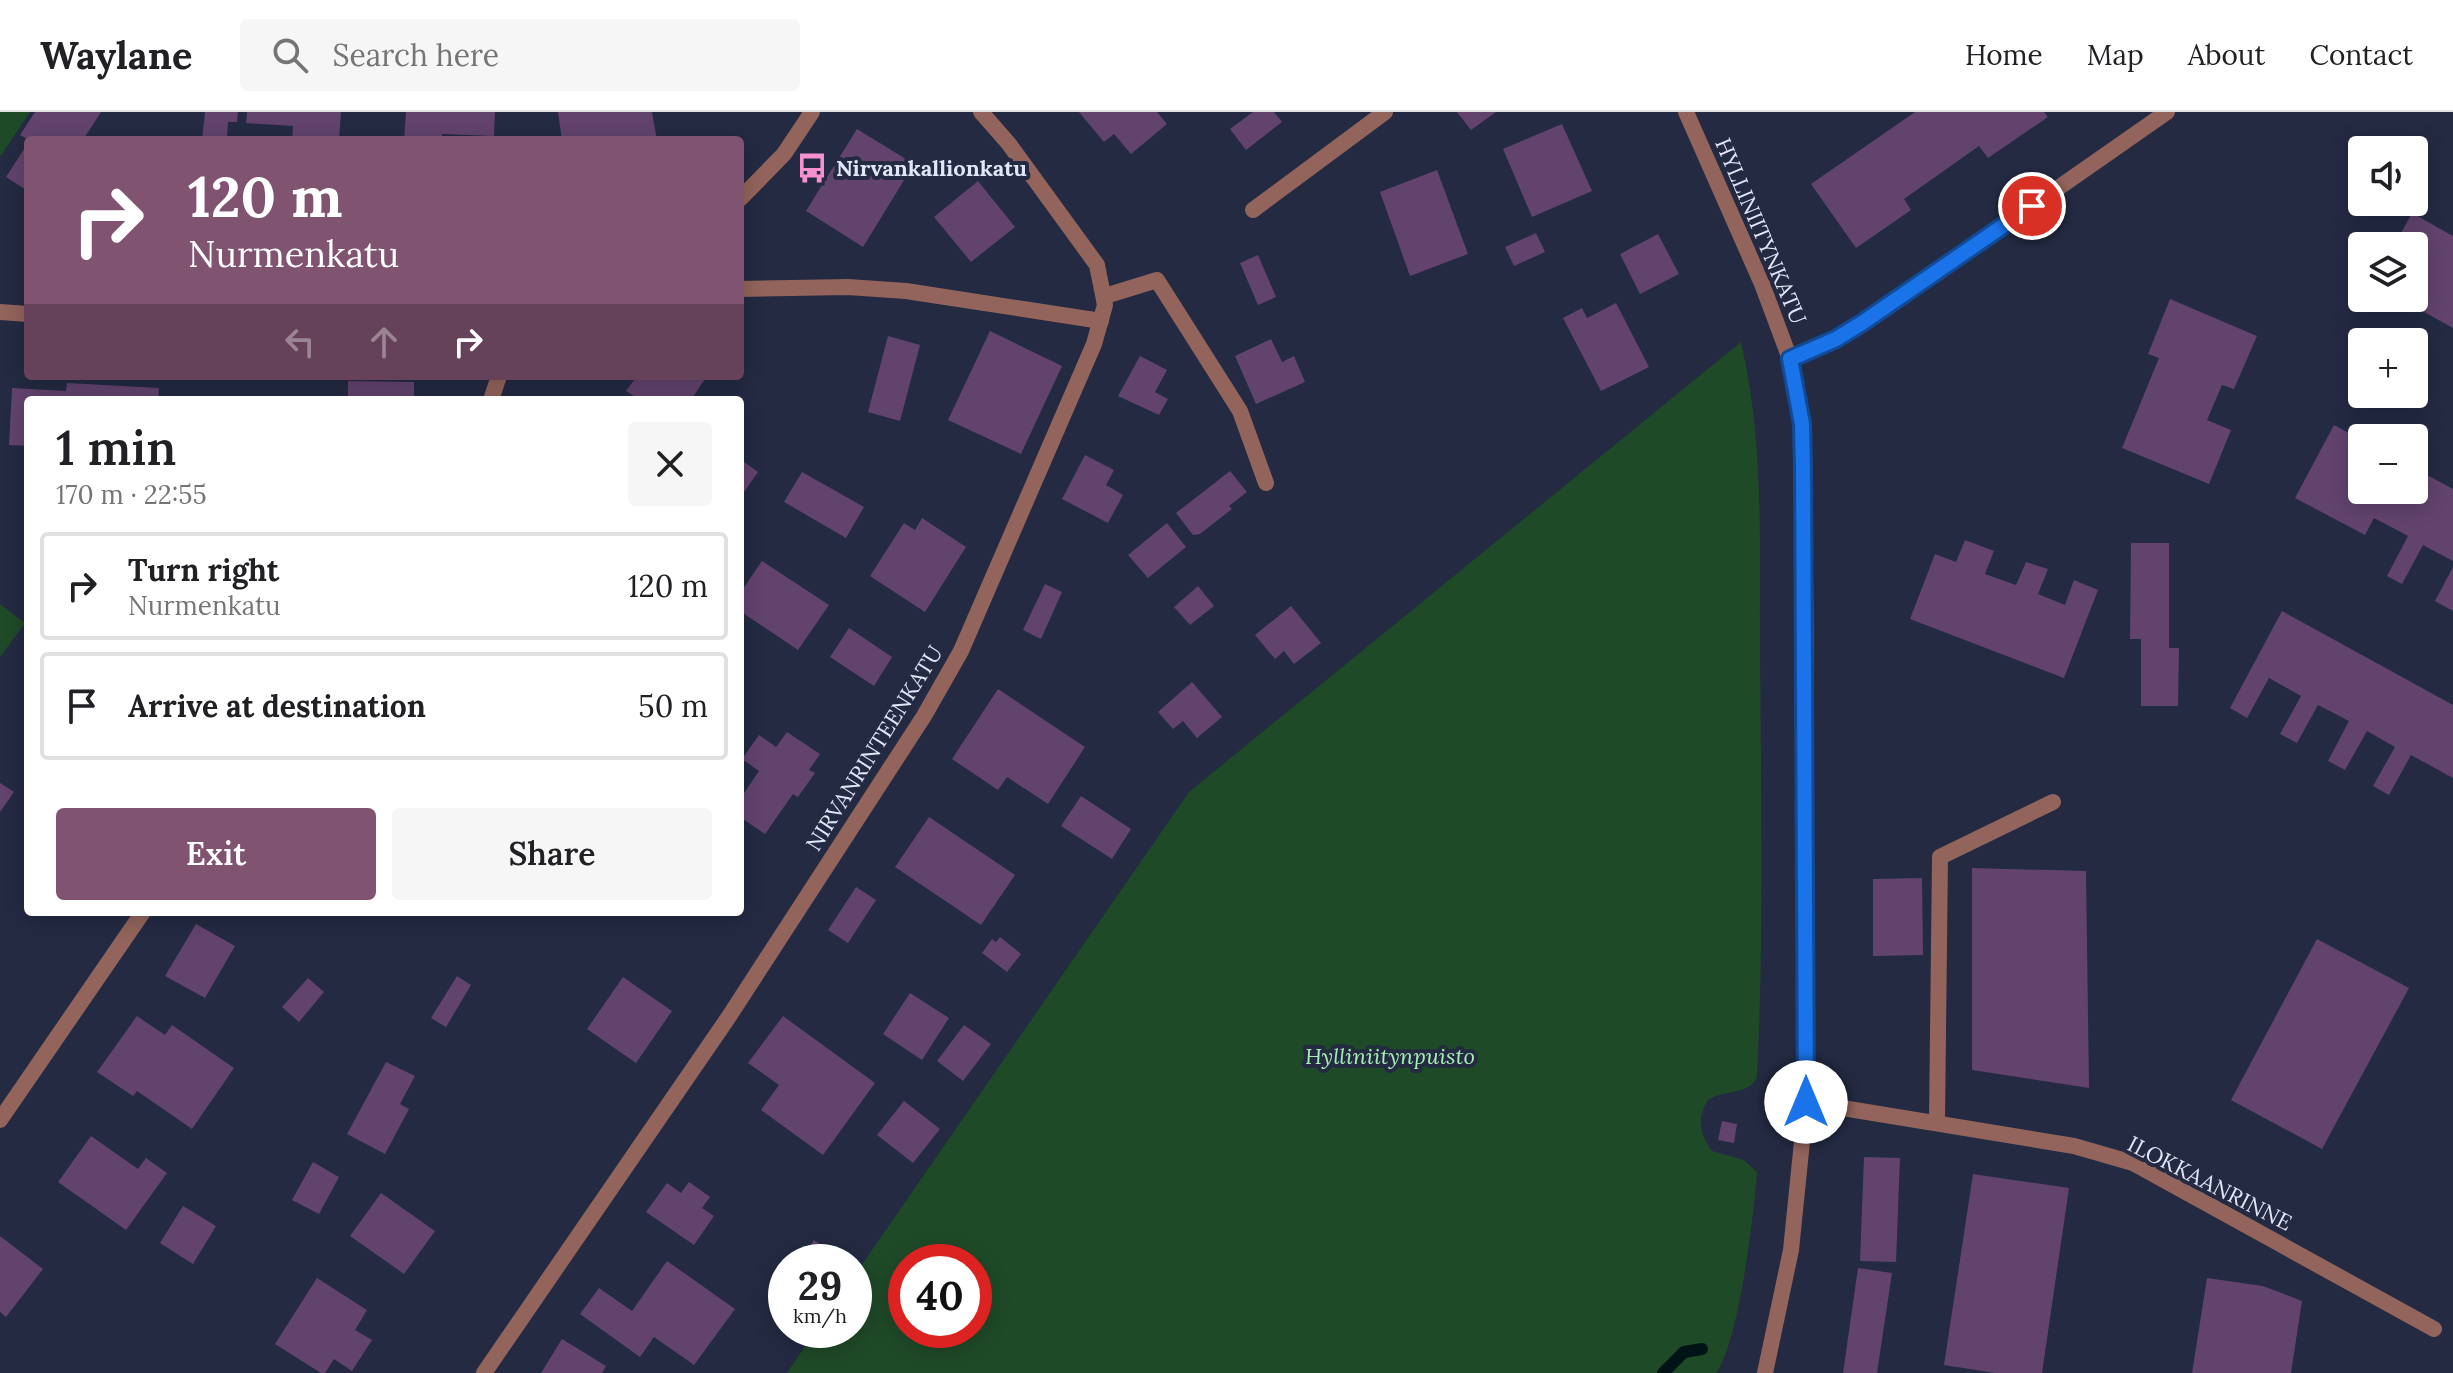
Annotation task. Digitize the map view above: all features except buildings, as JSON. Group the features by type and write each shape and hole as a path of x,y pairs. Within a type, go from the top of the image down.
{"street":[{"path":"744,195 784,154 812,112"},
{"name":"NIRVANRINTEENKATU","path":"484,1373 728,1018 921,720 961,651 1089,357 1101,321 1105,296 1097,265 1009,144 981,112"},
{"path":"1253,210 1385,112"},
{"name":"HYLLINIITYNKATU","path":"1686,112 1762,284 1790,359 1802,424 1806,1102 1791,1250 1765,1373"},
{"path":"1790,359 1836,339 1888,307 2167,112"},
{"path":"1105,296 1157,280 1240,411 1266,483"},
{"path":"744,289 848,287 906,291 1101,321"},
{"path":"0,312 24,314"},
{"path":"1937,1121 1940,857 2053,802"},
{"path":"0,1120 140,916"},
{"name":"ILOKKAANRINNE","path":"1806,1102 1937,1121 2074,1146 2133,1163 2434,1329"}],"green space":[{"path":"0,112 30,112 0,157"},
{"name":"Hylliniitynpuisto","path":"1741,342 1754,420 1759,496 1762,864 1757,1077 1742,1090 1708,1100 1701,1120 1702,1132 1712,1151 1744,1160 1757,1172 1738,1307 1732,1334 1716,1373 787,1373 804,1348 872,1348 872,1250 1189,792"},
{"path":"0,604 24,624 0,657"}],"waterway":[{"path":"1663,1373 1684,1352 1702,1349"}],"place":[{"name":"Nirvankallionkatu","path":"812,168"}],"route":[{"path":"1806,1102 1803,468 1802,424 1790,359 1836,339 1888,307 2032,206"}]}
